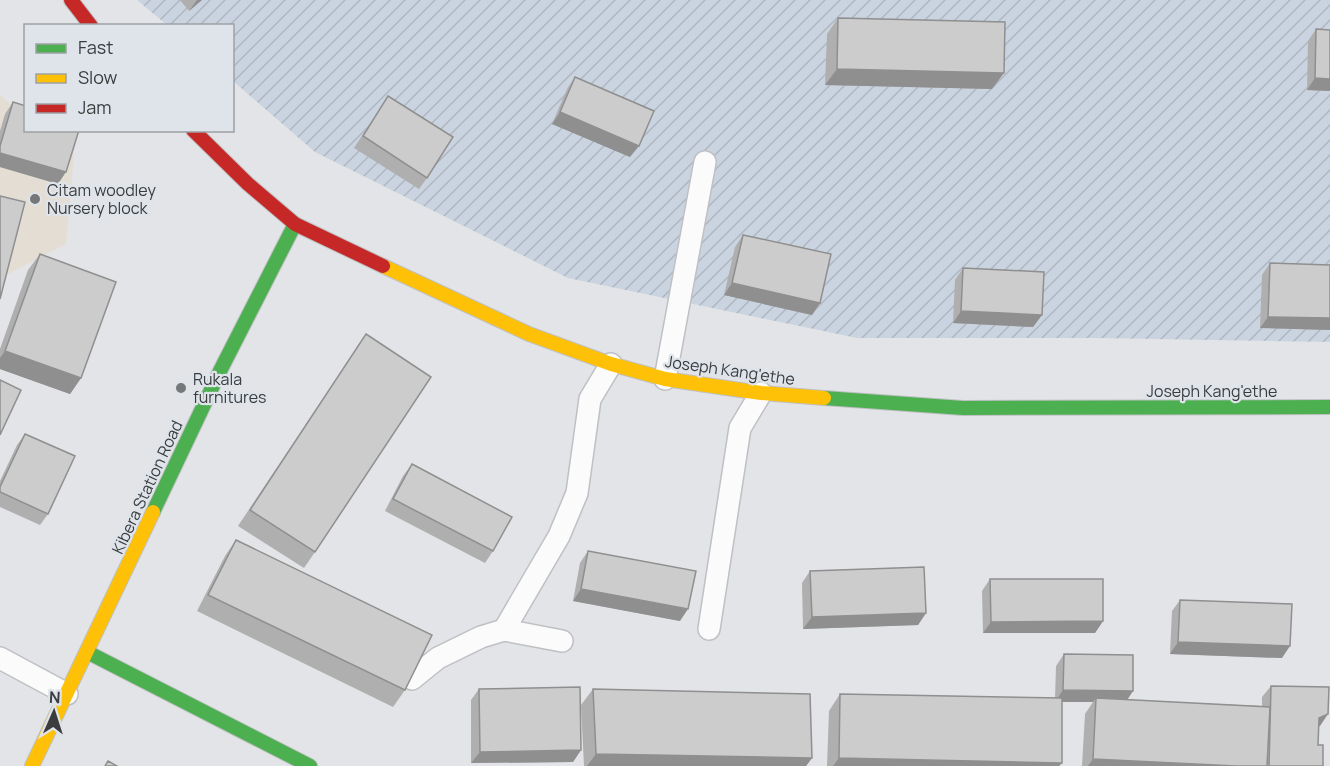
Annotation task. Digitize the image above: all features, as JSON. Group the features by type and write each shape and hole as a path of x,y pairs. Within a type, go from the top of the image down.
{"street":[{"path":"71,0 89,24"},
{"name":"Joseph Kang'ethe","path":"195,132 248,184 295,224 529,334 611,364 665,379 761,393 963,408 1330,407"},
{"name":"Kibera Station Road","path":"32,766 220,371 295,224"},
{"path":"87,652 310,766"}],"lane":[{"path":"665,379 705,162"},
{"path":"504,630 559,536 577,493 590,399 611,364"},
{"path":"709,629 740,428 761,393"},
{"path":"412,679 438,657 481,637 504,630 562,641"},
{"path":"0,658 67,694"}],"shaded area":[{"path":"137,0 1330,0 1330,342 1096,338 857,338 568,278 315,152 234,82 234,24 166,24"},
{"name":"Citam woodley Nursery block","path":"0,95 24,115 24,132 45,132 74,154 66,244 0,278"}],"building":[{"path":"838,18 1005,22 1004,73 837,69"},
{"path":"1316,29 1330,30 1330,79 1315,78"},
{"path":"575,77 654,111 639,146 560,112"},
{"path":"388,96 453,137 427,178 363,136"},
{"path":"13,102 24,105 24,132 78,132 66,172 0,153"},
{"path":"0,196 25,202 0,299"},
{"path":"743,235 831,254 820,303 732,283"},
{"path":"40,254 116,282 81,378 5,351"},
{"path":"1270,263 1330,265 1330,318 1268,317"},
{"path":"963,268 1044,272 1042,315 961,311"},
{"path":"366,334 431,377 315,552 250,510"},
{"path":"0,380 21,390 0,435"},
{"path":"25,434 75,456 48,514 0,492 0,487"},
{"path":"412,464 512,517 493,551 393,499"},
{"path":"236,540 432,635 405,690 208,595"},
{"path":"588,551 696,571 688,609 581,589"},
{"path":"924,567 926,613 812,617 810,571"},
{"path":"990,579 1103,579 1103,621 991,622"},
{"path":"1180,600 1292,604 1290,646 1178,642"},
{"path":"1064,654 1133,655 1133,691 1063,690"},
{"path":"1271,686 1329,687 1328,714 1319,718 1318,745 1323,745 1323,766 1269,766"},
{"path":"580,687 581,750 480,752 479,689"},
{"path":"593,689 810,694 812,758 596,754"},
{"path":"840,694 1062,698 1062,763 839,758"},
{"path":"1096,698 1270,707 1267,766 1093,759"},
{"path":"108,761 117,766 105,766"}],"traffic: fast":[{"path":"153,512 220,371 295,224"},
{"path":"824,398 963,408 1330,407"},
{"path":"87,652 310,766"}],"traffic: slow":[{"path":"383,266 529,334 611,364 665,379 761,393 824,398"},
{"path":"32,766 153,512"}],"traffic: jam":[{"path":"71,0 89,24"},
{"path":"195,132 248,184 295,224 383,266"}],"place":[{"name":"Citam woodley Nursery block","path":"35,199"},
{"name":"Rukala furnitures","path":"181,388"}]}
